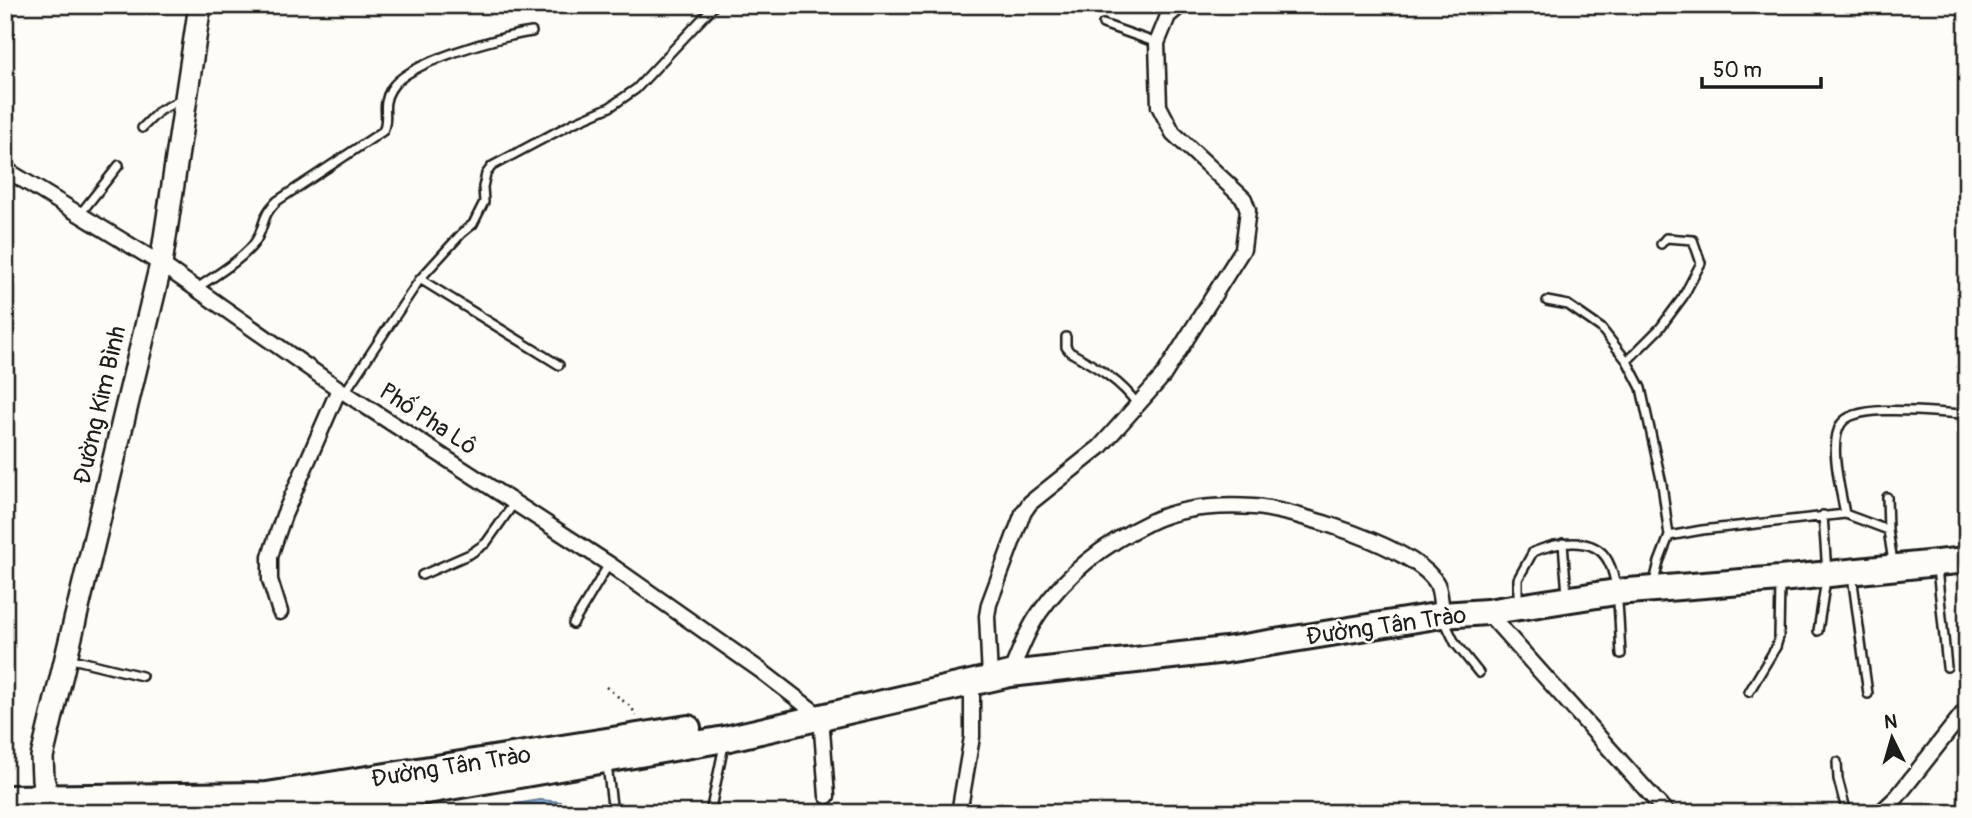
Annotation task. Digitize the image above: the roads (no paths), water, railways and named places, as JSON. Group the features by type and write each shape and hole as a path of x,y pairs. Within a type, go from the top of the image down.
{"highway":[{"name":"Đường Tân Trào","path":"279,813 725,739 991,678 1226,650 1443,615 1487,612 1616,592 1967,560"},
{"name":"Đường Tân Trào","path":"5,798 50,805 267,794 366,798 642,736 743,719 815,718"}],"main road":[{"name":"Đường Kim Bình","path":"50,805 43,779 42,757 161,264 200,5"}],"street":[{"path":"991,678 987,616 989,604 1023,513 1030,503 1100,447 1163,376 1243,248 1248,210 1244,199 1173,133 1159,106 1157,43 1168,16 1181,5"},
{"name":"Phố Pha Lô","path":"5,169 161,264 342,391 609,564 760,670 815,718"},
{"path":"280,612 270,580 270,557 284,515 342,391"},
{"path":"959,813 972,737 991,678 1028,632 1041,611 1083,563 1151,521 1207,508 1255,508 1283,512 1365,538 1419,565 1436,583 1443,615"},
{"path":"1487,612 1667,813"},
{"path":"1880,813 1897,797 1967,708"},
{"path":"815,718 827,796"}],"lane":[{"path":"342,391 420,279 462,233 473,225 484,202 483,187 486,174 492,166 573,123 610,107 636,89 715,5"},
{"path":"1103,24 1157,43"},
{"path":"196,289 249,249 256,240 264,214 277,201 383,131 386,124 384,101 392,87 403,76 489,41 532,32"},
{"path":"142,128 159,111 187,97"},
{"path":"80,214 119,165"},
{"path":"1627,361 1660,328 1683,297 1701,263 1693,240 1666,238 1661,244"},
{"path":"420,279 559,365"},
{"path":"1547,301 1568,305 1601,328 1627,361 1642,388 1662,484 1669,536 1652,589"},
{"path":"1066,337 1066,347 1070,352 1107,374 1127,390 1138,405"},
{"path":"1845,514 1835,448 1840,425 1847,418 1866,412 1918,409 1967,414"},
{"path":"1886,497 1893,566"},
{"path":"422,575 470,554 486,543 515,502"},
{"path":"1669,536 1845,514 1888,530"},
{"path":"1823,515 1868,694"},
{"path":"1563,542 1567,599"},
{"path":"1518,607 1518,579 1533,552 1563,542 1595,547 1608,560 1616,592 1621,654"},
{"path":"573,624 609,564"},
{"path":"1936,564 1947,667"},
{"path":"1818,631 1839,572"},
{"path":"1749,692 1776,647 1779,637 1780,579"},
{"path":"1443,615 1455,643 1479,673"},
{"path":"66,658 142,676"},
{"path":"710,813 725,739"},
{"path":"607,760 613,813"},
{"path":"1838,762 1838,779 1847,813"}],"water":[{"path":"540,800 561,802 569,813 461,813"}]}
